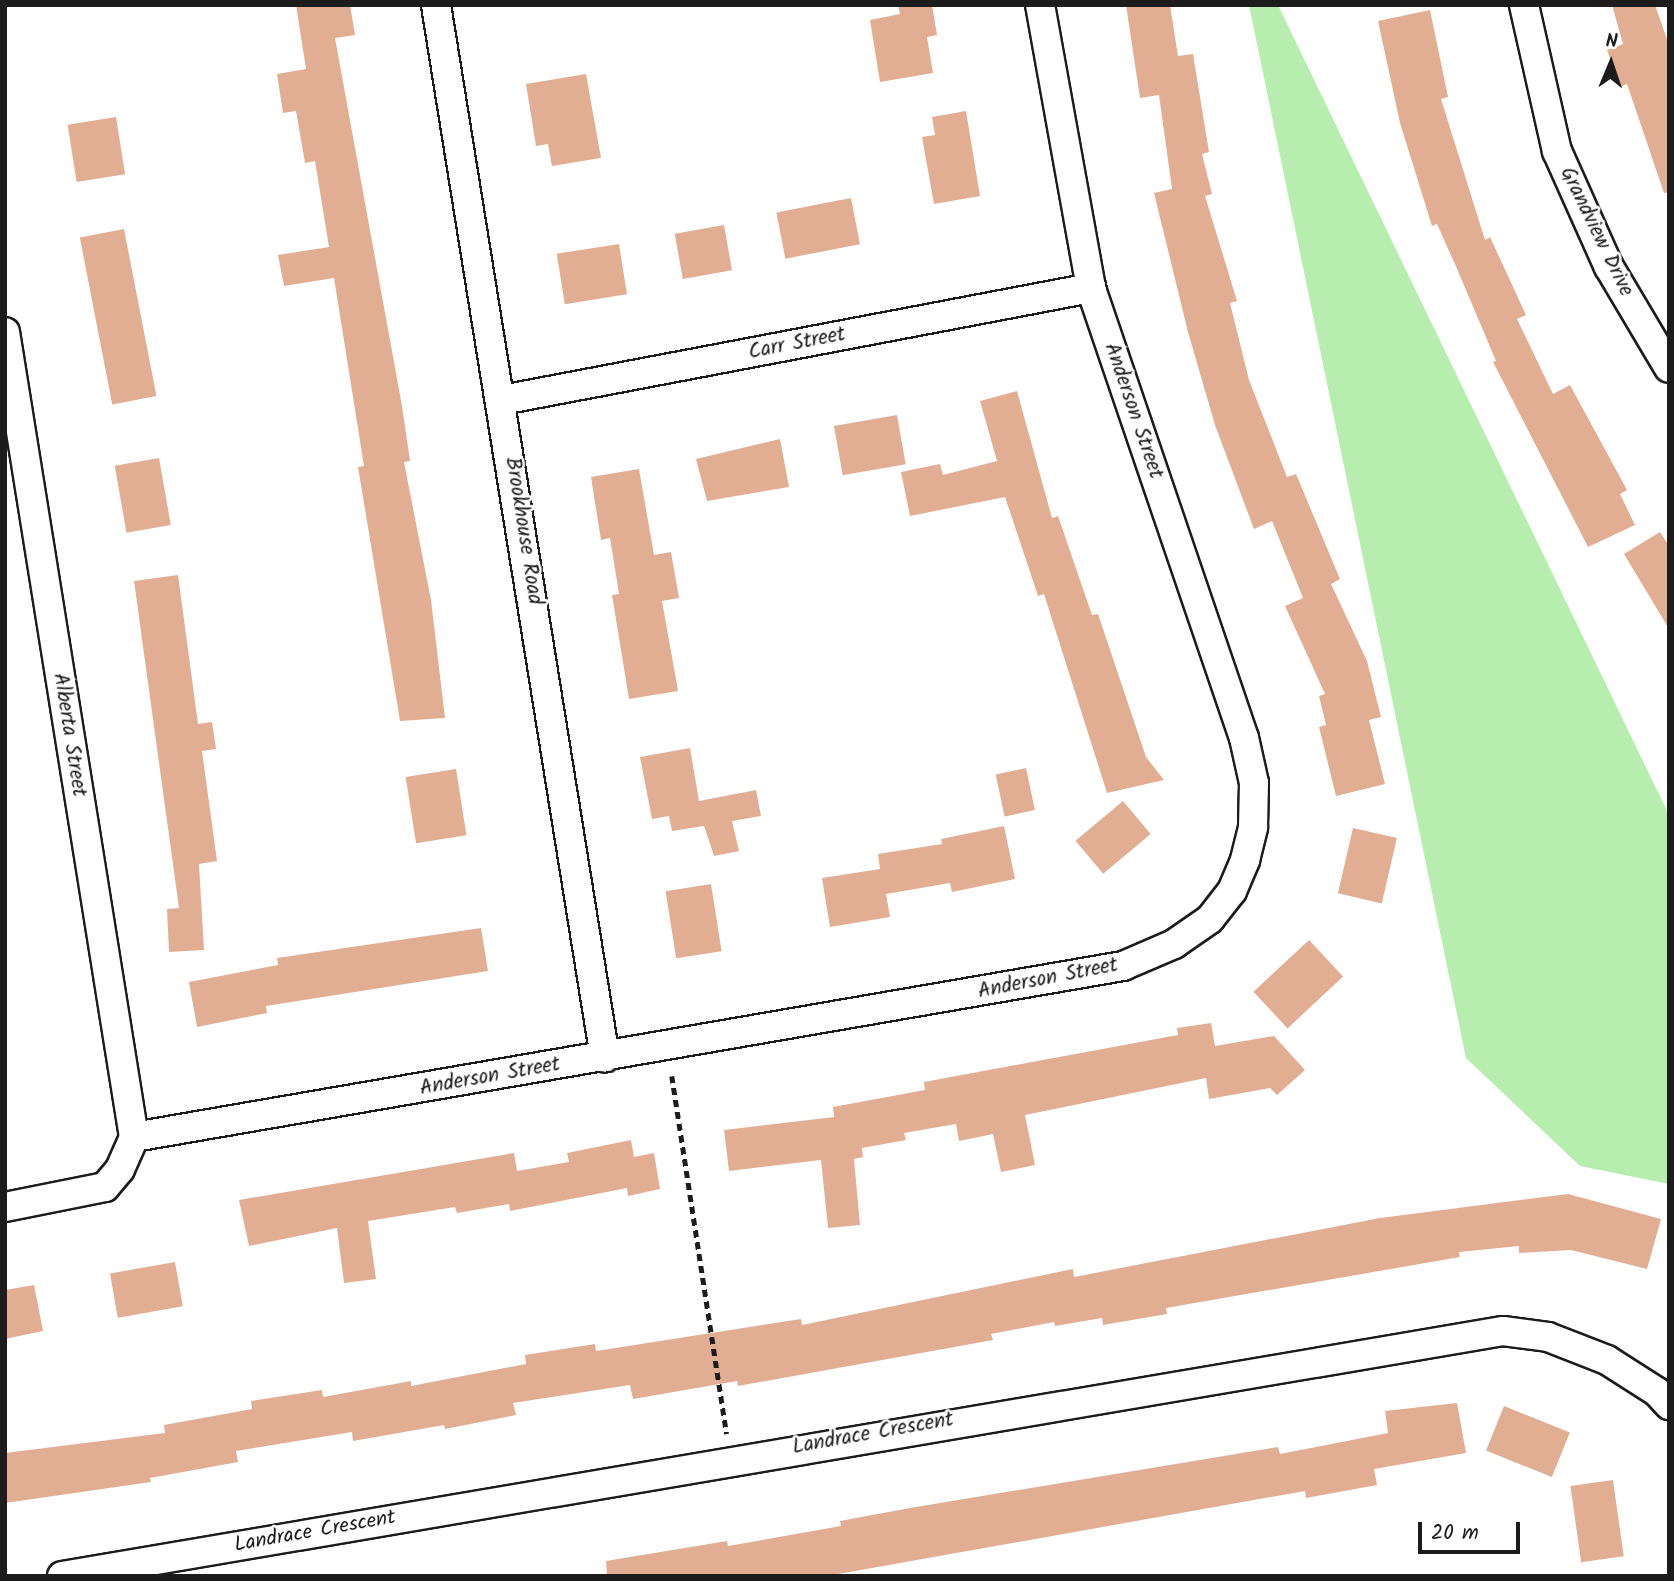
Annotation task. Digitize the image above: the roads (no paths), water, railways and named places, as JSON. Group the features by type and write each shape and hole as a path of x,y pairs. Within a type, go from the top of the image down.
{"street":[{"name":"Brookhouse Road","path":"436,5 502,400 605,1058"},
{"name":"Anderson Street","path":"134,1137 668,1048 1123,966 1174,944 1210,919 1232,891 1253,827 1254,783 1244,738 1091,288 1040,5"},
{"name":"Grandview Drive","path":"1524,5 1557,151 1574,194 1609,267 1669,368"},
{"name":"Carr Street","path":"502,400 1091,288"},
{"name":"Alberta Street","path":"5,332 134,1137"},
{"path":"5,1207 105,1188 120,1169 134,1137"},
{"name":"Landrace Crescent","path":"62,1576 169,1567 731,1459 1503,1331 1548,1337 1607,1360 1657,1392 1669,1405"}]}
